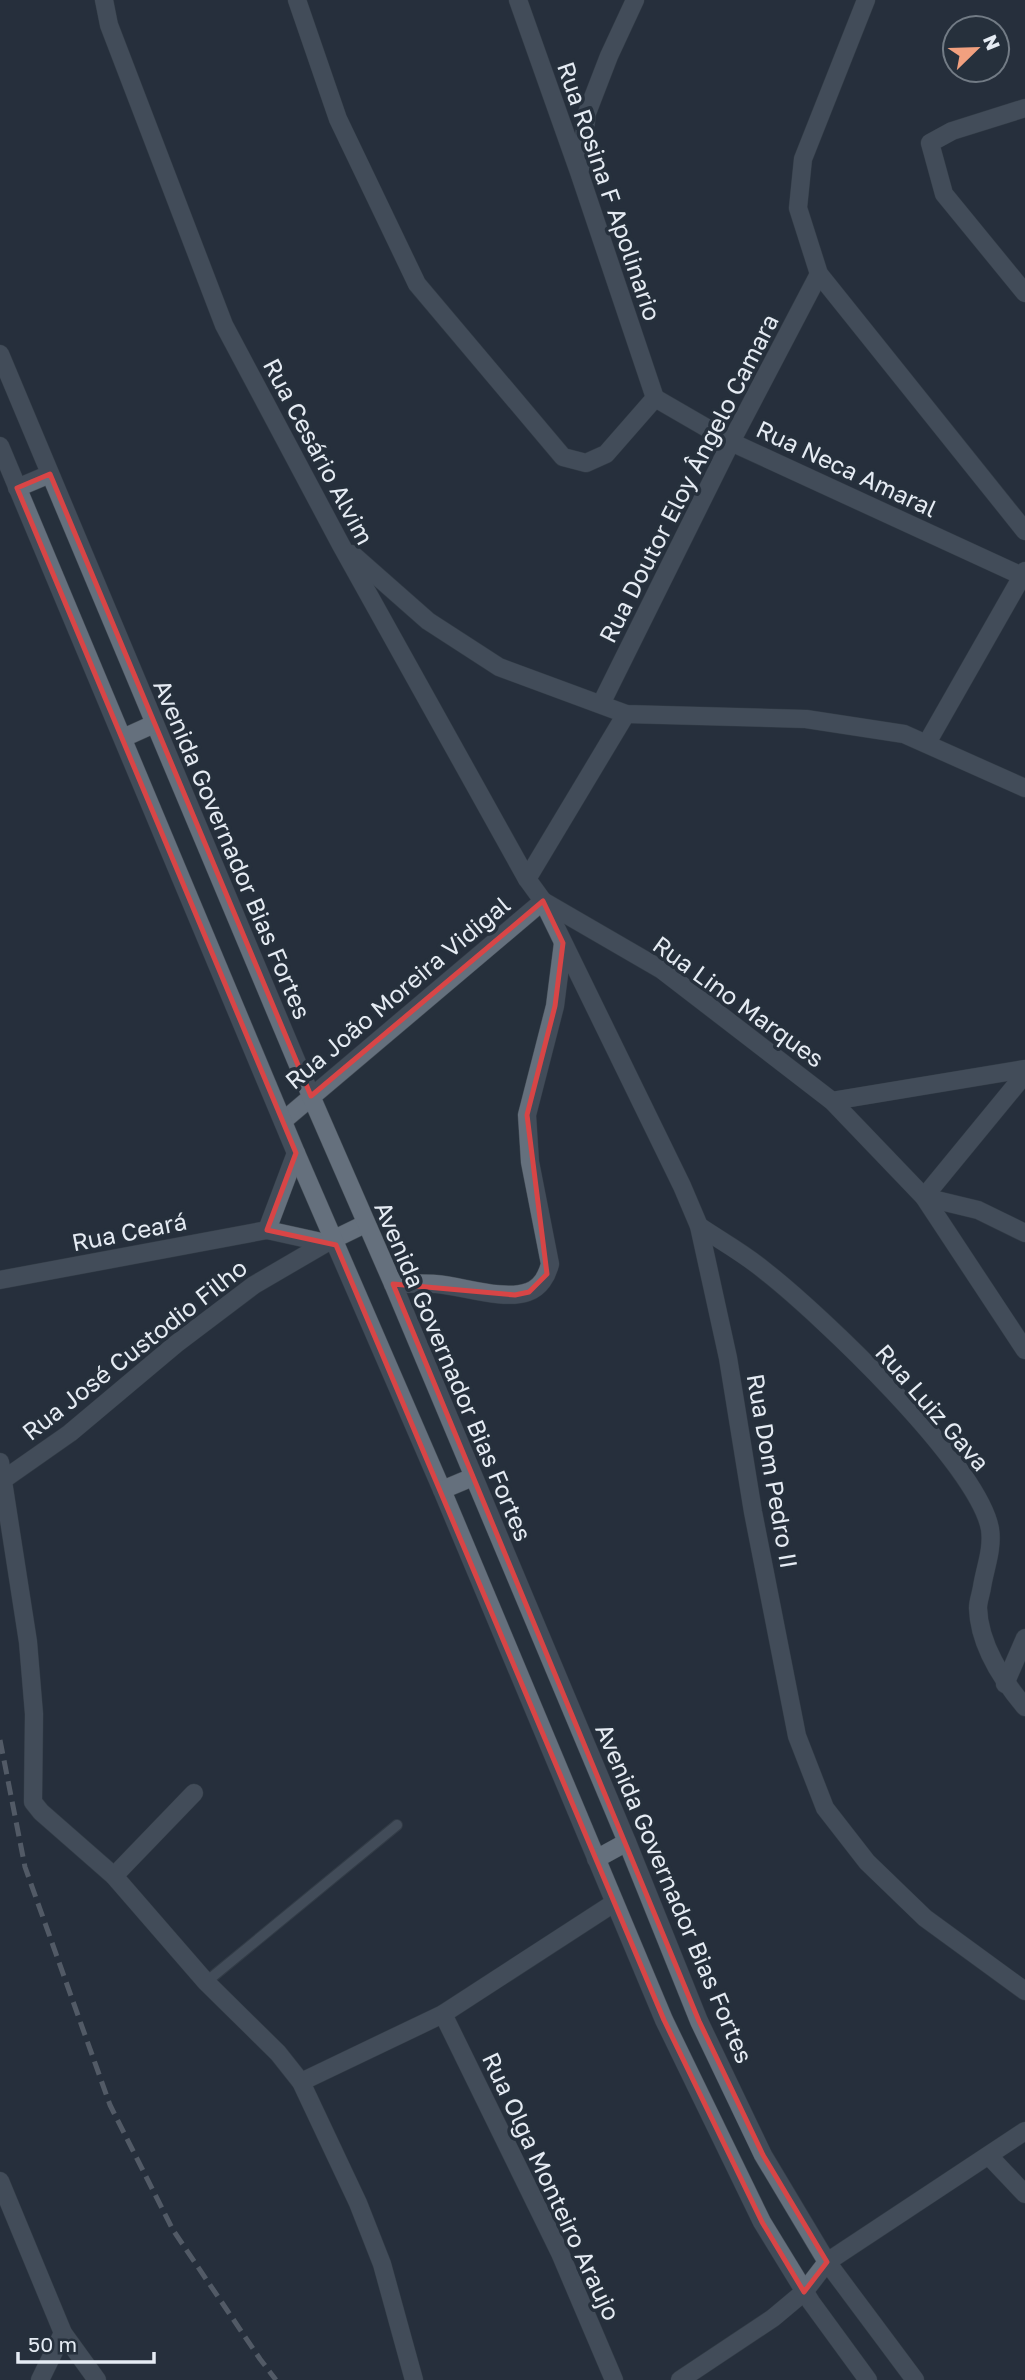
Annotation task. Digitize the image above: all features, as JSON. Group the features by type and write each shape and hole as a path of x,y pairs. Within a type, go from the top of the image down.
{"street":[{"name":"Rua Cesário Alvim","path":"104,0 109,25 224,325 341,545 527,879 543,901"},
{"path":"297,0 338,119 417,284 563,457 586,463 606,454 655,398"},
{"name":"Rua Rosina F Apolinario","path":"518,0 655,398"},
{"path":"579,172 587,113 635,0"},
{"path":"866,0 803,159 798,208 819,274 1025,531"},
{"path":"1025,108 952,131 930,143 944,194 1025,293"},
{"name":"Rua Doutor Eloy Ângelo Camara","path":"601,704 819,274"},
{"name":"Avenida Governador Bias Fortes","path":"0,354 627,1842 699,2021 763,2155 827,2262 915,2380"},
{"name":"Rua Neca Amaral","path":"655,398 732,442 1024,573"},
{"path":"0,446 10,479 283,1121 330,1241 442,1490 664,2020 762,2222 804,2292 868,2380"},
{"path":"10,479 50,474"},
{"path":"341,545 428,621 499,667 626,714 806,719 904,734 1025,788"},
{"path":"927,743 1024,573"},
{"path":"527,879 626,714"},
{"path":"122,738 154,724"},
{"name":"Rua João Moreira Vidigal","path":"283,1121 543,901"},
{"name":"Rua Dom Pedro II","path":"543,901 699,1226 728,1358 784,1678 797,1736 825,1808 867,1862 925,1918 1025,1991"},
{"name":"Rua Lino Marques","path":"543,901 663,970 832,1101 924,1197 1025,1350"},
{"path":"393,1284 437,1284 515,1295 529,1292 540,1285 547,1274 550,1264 530,1162 527,1115 555,1006 563,943"},
{"path":"1025,1071 924,1197 978,1210 1025,1233"},
{"name":"Rua Lino Marques","path":"832,1101 1025,1071"},
{"path":"268,1230 296,1153"},
{"path":"330,1241 365,1224"},
{"name":"Rua Luiz Gava","path":"699,1226 763,1269 812,1310 916,1418 966,1481 981,1504 990,1530 989,1557 978,1608 983,1635 1005,1684 1025,1707"},
{"name":"Rua Ceará","path":"0,1280 268,1230 330,1241"},
{"name":"Rua José Custodio Filho","path":"2,1471 70,1433 176,1344 254,1285 330,1241"},
{"path":"2,1471 28,1643 34,1714 32,1796 41,1812 114,1876 206,1982 278,2053 301,2082 358,2203 382,2264 414,2380"},
{"path":"442,1490 473,1477"},
{"path":"1005,1684 1025,1638"},
{"path":"114,1876 194,1793"},
{"path":"596,1859 627,1842"},
{"path":"301,2082 443,2014 614,1903"},
{"name":"Rua Olga Monteiro Araujo","path":"443,2014 560,2253 614,2380"},
{"path":"680,2380 774,2318 804,2292 827,2262 1025,2131"},
{"path":"989,2155 1025,2194"},
{"path":"0,2182 63,2333 97,2380"},
{"path":"40,2380 63,2333"}],"lane":[{"path":"206,1982 397,1825"}],"highlighted area":[{"path":"50,474 311,1096 543,901 563,943 555,1006 527,1115 547,1274 529,1292 515,1295 393,1284 699,2021 763,2155 827,2262 804,2292 762,2222 664,2020 336,1245 267,1230 296,1153 17,488"}],"railway":[{"path":"0,1740 25,1867 110,2105 173,2230 276,2380"}]}
